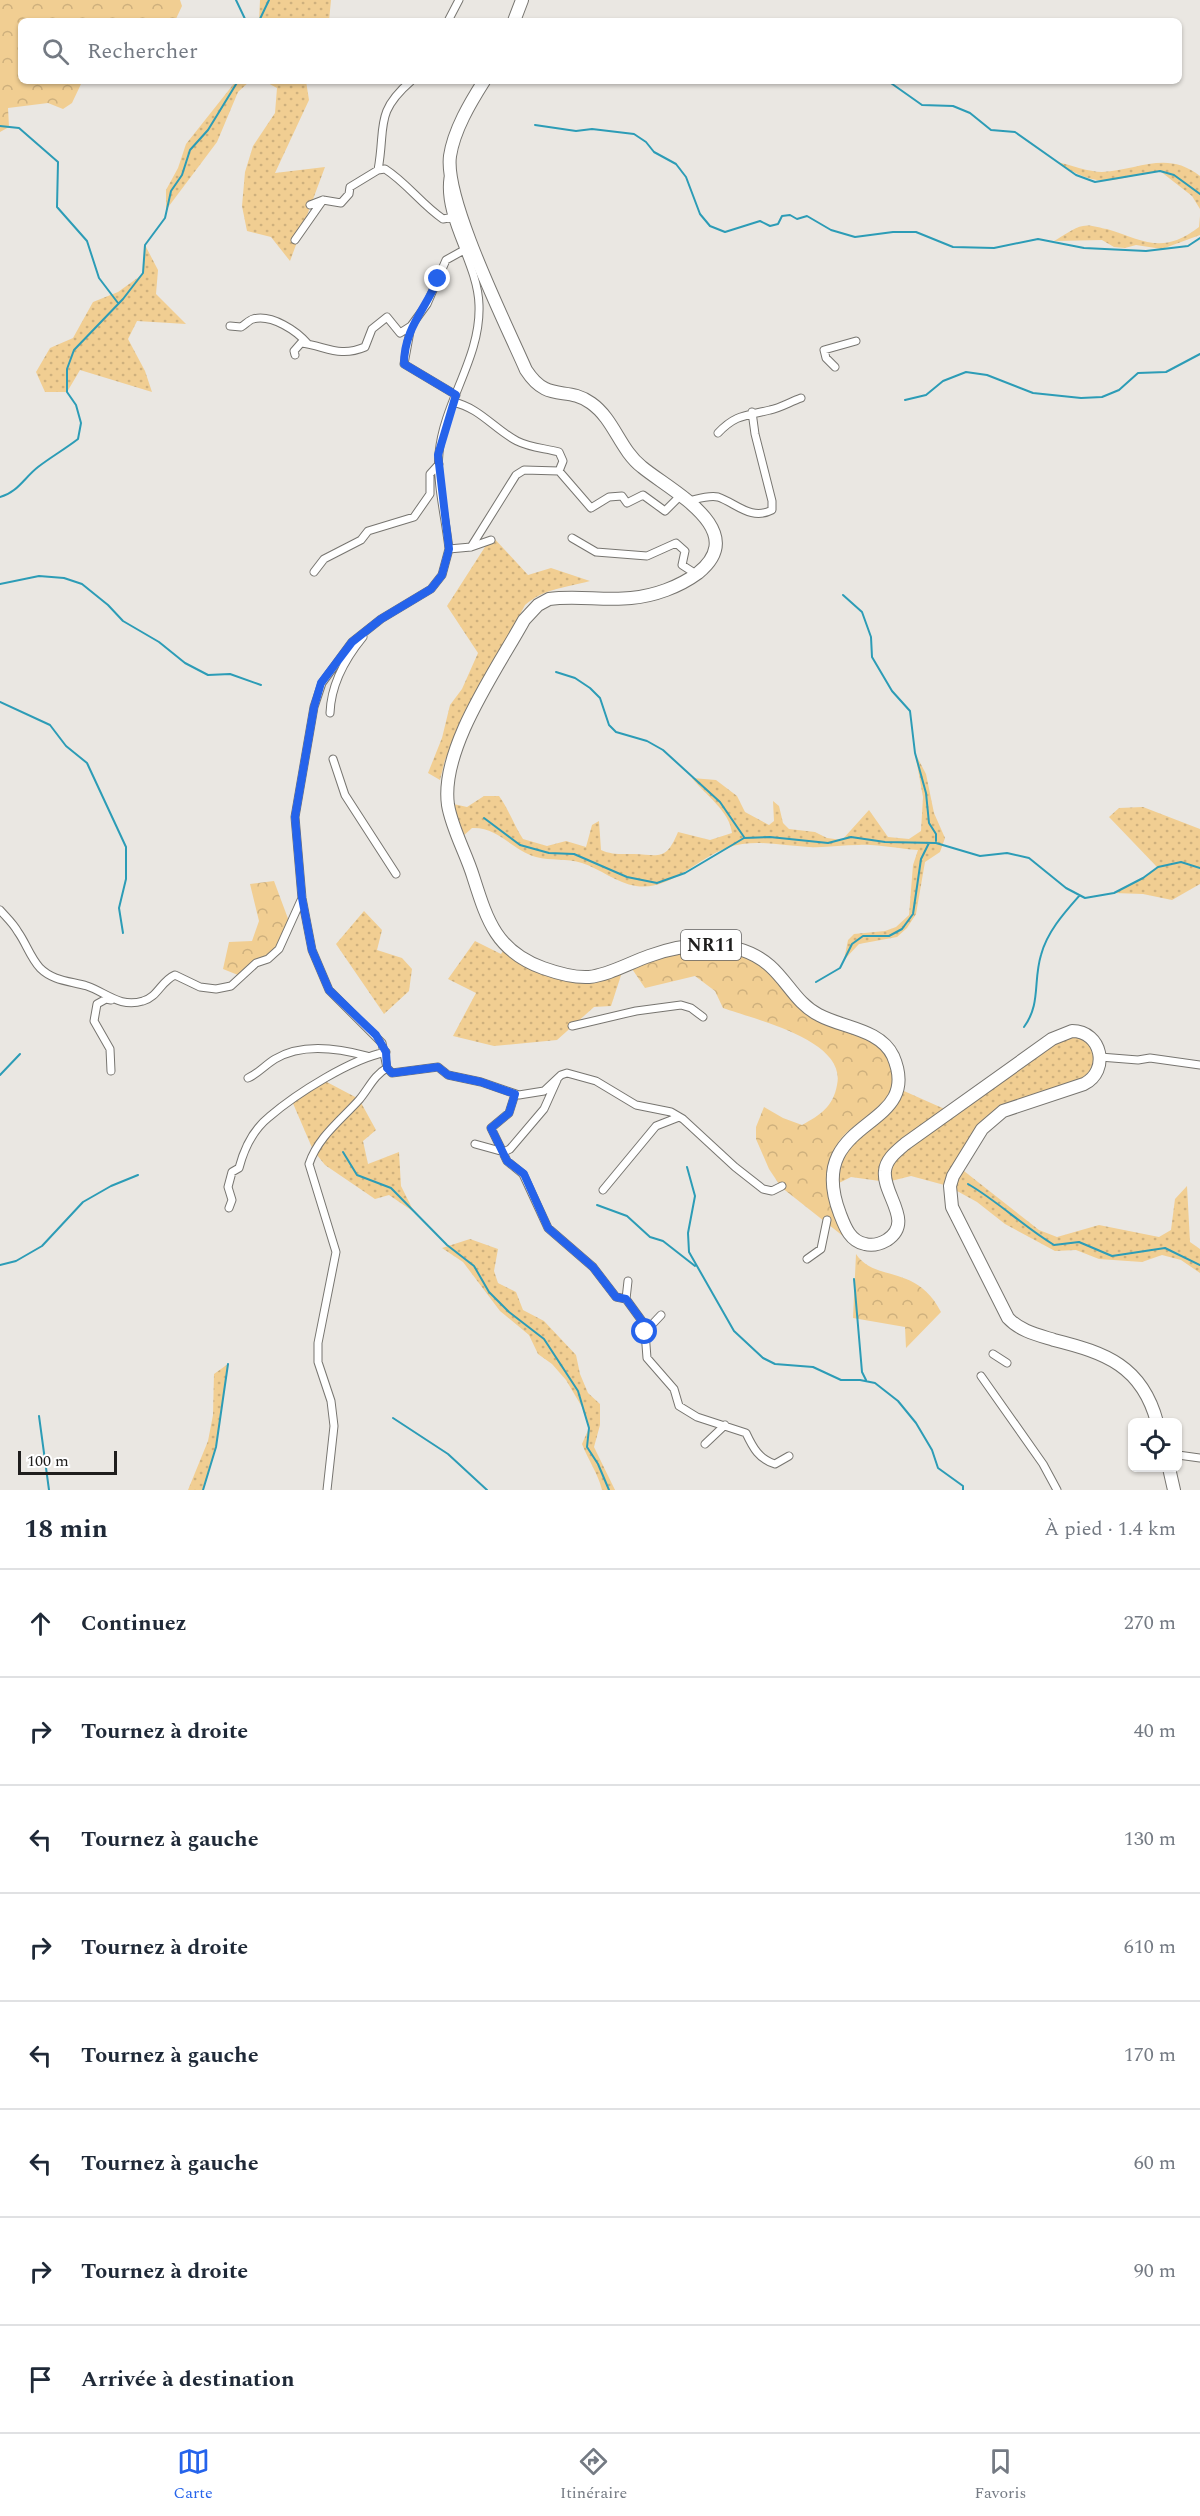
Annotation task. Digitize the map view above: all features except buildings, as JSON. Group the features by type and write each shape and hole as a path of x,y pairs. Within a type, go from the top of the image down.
{"highway":[{"path":"515,18 522,0"},
{"name":"NR11","path":"482,84 457,134 450,170 457,204 526,370 533,381 550,393 573,396 593,404 632,459 685,498 707,521 716,540 713,556 696,574 674,587 643,596 557,598 541,603 524,620 458,743 447,778 451,816 490,922 507,948 543,968 584,977 661,952 707,945 731,946 753,954 768,964 797,999 819,1015 881,1041 894,1061 898,1081 896,1092 888,1108 840,1150 832,1171 833,1192 845,1228 854,1240 867,1245 888,1240 897,1227 896,1207 884,1174 890,1158 905,1144 1032,1052 1061,1034 1072,1031 1085,1034 1097,1044 1100,1057"},
{"path":"1100,1057 1098,1070 1089,1082 1008,1108 989,1122 976,1137 953,1176 950,1199 956,1218 1008,1318 1019,1327 1037,1335 1087,1348 1119,1362 1143,1387 1155,1418"},
{"path":"1170,1472 1174,1490"}],"street":[{"path":"450,18 459,0"},
{"path":"378,170 384,113 396,93 407,84"},
{"path":"310,205 323,200 342,203 349,194 350,187 378,170 385,169 398,177 428,209 442,219 454,217"},
{"path":"450,170 446,190 479,304 477,340 443,432 439,464 449,549 442,575 431,589 352,642 321,683 314,707 295,817 302,898 312,950 329,990 376,1035 386,1052 387,1068 392,1073 438,1067 448,1075 481,1082 515,1094 544,1091 557,1078 567,1073 579,1075 612,1089 636,1105 656,1108 679,1117 763,1189 772,1191 782,1186"},
{"path":"295,240 323,200"},
{"path":"295,355 294,351 301,343 350,353 365,347 372,329 387,317 400,333 411,326 427,304 446,260 464,250"},
{"path":"230,326 241,327 253,319 267,319 297,331 309,344"},
{"path":"411,326 404,364 468,405 518,441 540,449 559,452 563,461 559,471"},
{"path":"835,367 826,358 824,350 856,340"},
{"path":"718,433 734,418 752,412 770,410 801,398"},
{"path":"471,547 520,471 559,471 591,508 609,497 622,496 627,503 643,495 665,511 685,498 717,497 753,513 764,514 772,510 772,501 755,434 752,412"},
{"path":"314,572 324,559 361,540 368,531 414,517 430,494 430,474 439,464"},
{"path":"572,538 596,552 647,556 676,543 685,551 682,565 696,574"},
{"path":"449,549 471,547 491,540"},
{"path":"330,713 331,698 346,657 368,630"},
{"path":"333,759 345,795 396,874"},
{"path":"111,1071 110,1049 94,1021 97,1004 106,999 129,1003 144,1001 155,995 168,978 175,975 200,987 216,989 231,986 256,963 268,959 279,949 302,898"},
{"path":"0,910 15,927 43,970 59,979 87,986 113,1001"},
{"path":"572,1026 636,1011 681,1005 691,1008 703,1017"},
{"path":"248,1078 264,1071 276,1059 288,1054 320,1048 367,1056"},
{"path":"229,1208 232,1200 228,1187 232,1172 239,1168 247,1146 268,1117 367,1056 386,1052"},
{"path":"1100,1057 1138,1060 1150,1058 1200,1065"},
{"path":"327,1490 333,1453 334,1426 331,1401 318,1362 318,1343 336,1252 309,1164 313,1150 331,1127 360,1099 379,1072 387,1068"},
{"path":"475,1144 504,1152 516,1144 531,1127 552,1094 557,1078"},
{"path":"515,1094 509,1113 491,1128 507,1161 524,1174 548,1228 593,1267 616,1297 626,1299"},
{"path":"603,1190 656,1126 679,1117"},
{"path":"807,1259 821,1249 827,1220"},
{"path":"628,1281 626,1299 642,1321 647,1358 674,1389 679,1406 698,1417 746,1433 753,1448 765,1460 775,1464 789,1456"},
{"path":"645,1332 661,1315"},
{"path":"993,1354 1007,1363"},
{"path":"981,1376 1043,1464 1058,1490"},
{"path":"705,1444 725,1425"},
{"path":"1182,1456 1200,1458"}],"green space":[{"path":"0,0 180,0 182,6 176,18 18,18 18,84 81,84 72,103 63,109 48,103 8,108 9,127 0,132"},
{"path":"260,0 331,0 329,18 259,18"},
{"path":"234,84 247,84 238,92 217,142 166,210 166,190 178,168 186,144"},
{"path":"270,84 306,84 309,100 275,173 325,167 290,261 271,237 247,231 242,206 245,172 253,146 275,113 277,88"},
{"path":"1057,162 1102,172 1152,164 1176,164 1200,176 1200,209 1192,196 1160,171 1118,179 1097,180 1085,177"},
{"path":"1200,216 1200,235 1162,249 1136,245 1125,248 1114,247 1102,240 1054,241 1076,228 1089,225 1143,241 1164,243 1186,236 1199,227"},
{"path":"145,245 158,270 156,294 186,324 137,321 128,339 145,371 152,392 80,370 67,392 45,392 36,372 50,348 73,338 93,302 118,292 143,274"},
{"path":"492,536 528,575 551,568 590,581 556,589 540,595 525,605 463,722 445,760 440,780 428,773 442,738 450,705 462,689 478,653 447,606"},
{"path":"915,753 926,774 934,813 945,838 940,852 925,862 916,914 907,928 897,937 859,944 844,960 848,940 854,934 885,931 896,927 909,915 913,865 918,850 866,845 815,847 747,843 716,853 661,884 636,886 622,882 582,863 536,857 490,831 472,828 462,837 449,803 467,807 484,796 499,796 523,839 547,846 566,841 586,847 592,825 599,821 601,850 617,854 656,855 670,848 678,832 710,840 732,833 722,810 692,778 716,780 737,796 745,812 769,825 774,821 773,801 779,806 783,823 789,829 815,832 827,838 842,840 869,810 888,837 909,839 921,831 923,797"},
{"path":"1143,807 1200,829 1200,884 1172,900 1143,894 1114,893 1143,878 1157,867 1109,817 1119,808"},
{"path":"274,881 290,924 279,949 256,963 243,977 223,969 229,942 252,941 259,921 250,884"},
{"path":"364,911 382,930 377,950 402,958 412,969 409,991 384,1014 336,944"},
{"path":"475,941 501,954 508,943 538,960 572,970 595,970 626,960 611,1006 594,1007 557,1040 494,1046 453,1036 476,993 448,979"},
{"path":"750,948 800,999 881,1037 898,1070 891,1102 845,1134 837,1145 833,1157 834,1185 848,1240 781,1187 769,1169 756,1139 756,1127 764,1107 783,1118 802,1125 820,1114 829,1105 837,1085 836,1069 828,1056 814,1044 796,1034 723,1008 715,991 695,976 645,988 626,960 655,952"},
{"path":"1081,1030 1102,1053 1088,1080 1006,1106 953,1173 964,1171 1039,1230 1057,1237 1099,1225 1159,1237 1171,1230 1175,1199 1187,1186 1190,1242 1200,1249 1200,1273 1181,1260 1162,1255 1142,1262 1099,1259 1076,1250 1055,1251 1005,1224 977,1202 948,1186 911,1176 887,1182 851,1177 829,1188 830,1164 835,1147 844,1135 861,1123 895,1087 949,1111 1030,1051"},
{"path":"323,1080 359,1099 376,1130 363,1141 368,1164 399,1152 401,1186 414,1212 389,1195 375,1199 325,1165 313,1150 292,1101"},
{"path":"470,1239 498,1249 494,1271 498,1283 516,1292 523,1310 544,1321 576,1355 580,1374 588,1393 600,1404 600,1425 594,1447 615,1490 602,1490 582,1444 589,1428 582,1407 566,1380 552,1364 538,1354 529,1335 500,1311 463,1262 442,1248"},
{"path":"856,1254 864,1263 874,1268 920,1286 941,1312 906,1348 905,1327 853,1318"},
{"path":"228,1364 216,1447 203,1490 188,1490 208,1441 213,1415 214,1374"}],"waterway":[{"path":"236,0 245,18"},
{"path":"260,18 269,0"},
{"path":"0,497 11,492 38,467 78,439 81,423 76,405 67,392 67,369 74,350 123,299 143,273 145,245 165,218 171,191 182,175 190,150 208,130 236,84"},
{"path":"892,84 922,105 953,106 970,113 991,130 1015,132 1076,175 1095,182 1160,171 1174,175 1200,194"},
{"path":"535,125 576,131 592,129 634,134 646,142 654,152 676,164 686,177 700,214 710,226 725,232 760,221 770,226 778,224 782,216 790,215 797,219 807,216 831,230 855,237 893,232 916,232 953,247 994,248 1038,239 1084,248 1146,251 1188,246 1200,238"},
{"path":"0,126 19,128 58,162 57,207 87,241 99,278 118,303"},
{"path":"905,400 926,395 943,381 966,372 987,375 1033,393 1081,398 1102,397 1119,390 1138,373 1166,372 1200,354"},
{"path":"0,584 39,576 64,578 82,584 108,605 123,621 159,642 185,663 208,675 230,674 261,685"},
{"path":"843,595 862,612 871,637 872,657 892,691 910,711 915,753 926,793 929,823 936,834 936,841"},
{"path":"556,672 575,678 590,688 600,698 609,725 616,732 647,741 663,750 720,802 744,837"},
{"path":"0,702 50,725 66,746 87,763 126,847 126,879 119,908 123,933"},
{"path":"484,818 520,845 549,853 574,854 627,877 657,883 685,873 744,838 770,837 828,843 851,837 885,842 936,843 980,856 1007,853 1029,858 1066,888 1085,898 1114,893 1143,878 1158,867 1181,862 1200,868"},
{"path":"816,982 840,968 852,944 863,936 889,936 902,929 913,914 921,859 929,843"},
{"path":"1024,1027 1033,1010 1039,965 1047,938 1079,896"},
{"path":"0,1075 20,1054"},
{"path":"343,1152 357,1175 391,1188 447,1245 474,1266 489,1292 509,1312 544,1339 578,1391 589,1428 587,1447 598,1464 609,1490"},
{"path":"687,1167 695,1196 688,1233 689,1252 734,1331 763,1358 775,1364 813,1367 841,1380 875,1383 898,1401 916,1423 932,1450 938,1468 963,1486 963,1490"},
{"path":"0,1265 16,1261 42,1246 83,1202 111,1186 138,1175"},
{"path":"968,1184 1054,1245 1079,1242 1112,1256 1165,1248 1200,1265"},
{"path":"597,1205 627,1216 650,1237 663,1241 695,1266"},
{"path":"854,1279 862,1372 866,1380"},
{"path":"203,1490 216,1447 228,1364"},
{"path":"39,1416 49,1490"},
{"path":"393,1418 448,1454 487,1490"}],"route":[{"path":"438,279 427,304 411,326 404,353 404,364 456,395 448,414 438,455 449,549 447,560 442,575 431,589 381,619 352,642 321,683 307,741 295,817 305,923 312,950 329,990 376,1035 386,1052 387,1068 392,1073 438,1067 448,1075 481,1082 515,1094 509,1113 491,1128 507,1161 524,1174 548,1228 602,1276 606,1286 616,1297 626,1299 642,1321 645,1332"}]}
